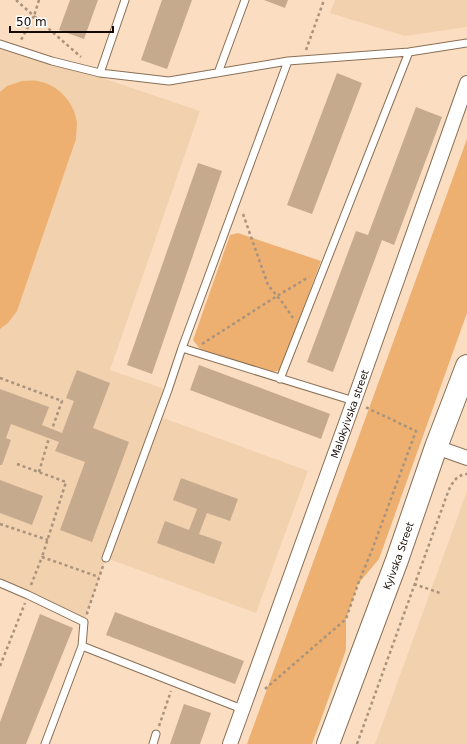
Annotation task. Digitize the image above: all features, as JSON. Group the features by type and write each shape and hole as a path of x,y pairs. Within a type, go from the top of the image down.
{"main road":[{"name":"Kyivska Street","path":"328,744 467,366"}],"street":[{"name":"Malokyivska street","path":"230,744 467,83"},
{"path":"436,447 467,458"}],"lane":[{"path":"100,73 125,0"},
{"path":"218,73 246,0"},
{"path":"0,44 52,61 100,73 169,81 288,61 409,52 467,43"},
{"path":"280,379 409,52"},
{"path":"106,558 288,61"},
{"path":"182,348 354,401"},
{"path":"0,584 28,594 84,622 82,646 45,744"},
{"path":"82,646 242,709"},
{"path":"153,744 156,734"}],"path":[{"path":"16,0 100,73"},
{"path":"16,50 34,16 39,0"},
{"path":"302,60 324,0"},
{"path":"237,198 268,285 300,328"},
{"path":"191,351 324,268"},
{"path":"0,378 62,401 52,429"},
{"path":"242,709 346,619 416,431 354,401"},
{"path":"39,472 49,438"},
{"path":"0,666 42,558 66,482 17,464"},
{"path":"357,744 448,492 456,478 467,474"},
{"path":"0,524 48,540"},
{"path":"42,558 100,577"},
{"path":"84,630 92,622 87,613 106,558"},
{"path":"414,584 440,593"},
{"path":"156,734 168,701"}],"shaded area":[{"path":"335,0 467,0 467,27 405,36 330,13"},
{"path":"0,44 200,111 110,370 168,390 158,416 308,471 256,613 106,558 84,622 0,583"},
{"path":"22,81 45,83 58,90 64,96 73,108 76,116 76,139 17,311 8,323 0,329 0,92 7,86"},
{"path":"467,139 467,313 379,559 358,584 346,619 346,650 312,744 247,744"},
{"path":"238,233 321,261 280,370 273,372 200,349 193,340 230,235"},
{"path":"467,491 467,744 375,744"}],"building":[{"path":"70,0 98,0 84,39 59,30"},
{"path":"162,0 192,0 167,69 141,60"},
{"path":"264,0 288,0 285,8"},
{"path":"337,73 362,83 312,214 287,205"},
{"path":"416,107 442,117 394,245 382,240 333,372 307,362 356,231 368,235"},
{"path":"198,163 222,171 152,374 127,365"},
{"path":"199,365 330,414 321,439 190,390"},
{"path":"77,370 110,383 93,428 129,442 92,542 60,530 85,462 55,451 59,442 11,424 6,438 11,440 2,465 0,465 0,389 49,407 42,425 62,433 74,401 66,398"},
{"path":"181,478 238,499 230,521 207,513 199,534 222,542 214,564 157,543 165,521 189,530 197,509 173,500"},
{"path":"0,480 43,496 32,525 0,513"},
{"path":"115,612 244,661 235,684 106,635"},
{"path":"40,614 73,628 26,744 0,744 0,722"},
{"path":"184,704 211,713 200,744 170,744"}]}
